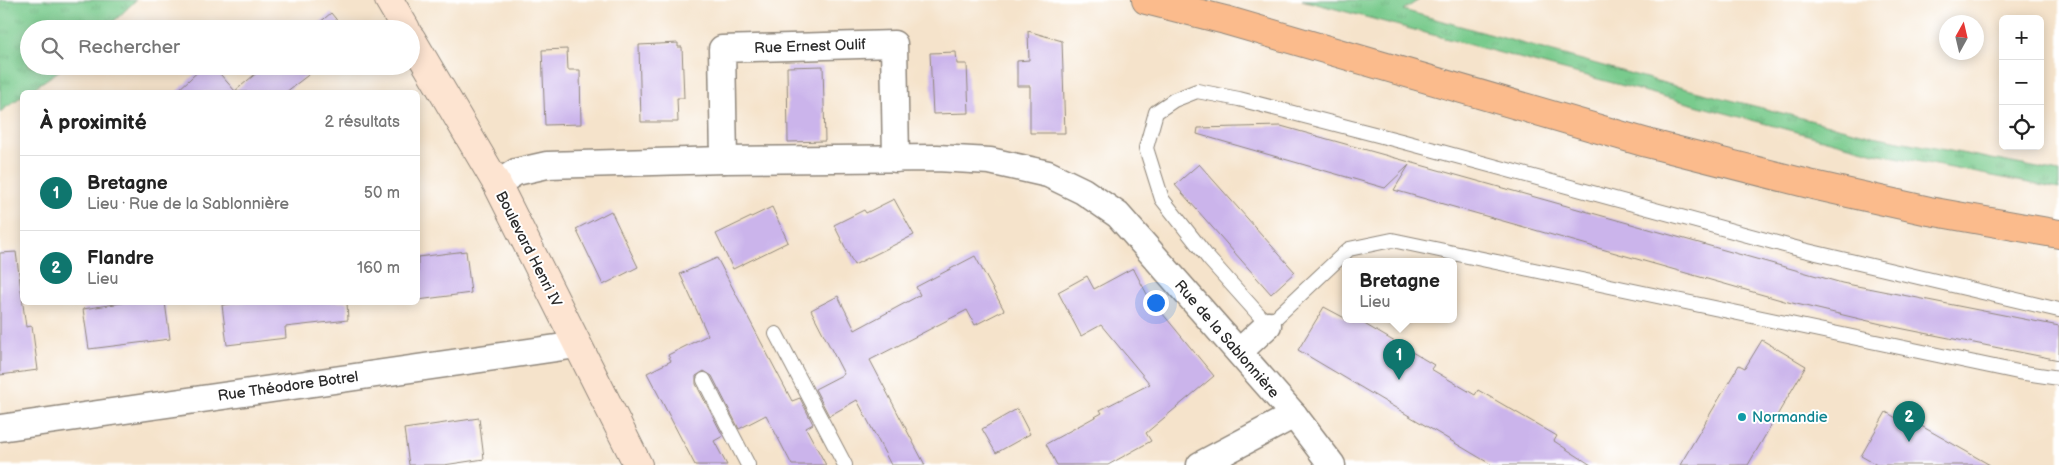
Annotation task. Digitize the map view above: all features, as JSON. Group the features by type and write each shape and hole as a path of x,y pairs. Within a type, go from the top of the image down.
{"main road":[{"path":"1146,0 1225,20 1647,143 1813,185 1919,209 2059,234"},
{"path":"1171,0 1225,20"}],"street":[{"path":"390,0 401,20"},
{"name":"Rue Ernest Oulif","path":"724,160 722,49 894,44 896,158"},
{"name":"Boulevard Henri IV","path":"420,53 497,184 638,465"},
{"path":"497,184 516,172 548,165 896,158"},
{"name":"Rue de la Sablonnière","path":"896,158 990,161 1048,174 1083,191 1118,215 1294,415 1332,465"},
{"path":"1239,352 1268,324"},
{"name":"Rue Théodore Botrel","path":"0,428 577,345"},
{"path":"1200,465 1294,415"}],"lane":[{"path":"2059,310 1799,249 1401,141 1238,99 1197,91 1174,100 1156,112 1146,148 1162,199 1209,259 1268,324 1349,250 1392,240 2018,372 2059,378"},
{"path":"776,334 845,465"},
{"path":"704,380 748,465"}],"green space":[{"path":"0,0 136,0 115,20 20,20 20,75 53,75 31,90 20,90 20,97 0,112"},
{"path":"1302,0 1419,0 1403,10 1675,86 1873,136 2059,172 2059,189 1875,153"}],"building":[{"path":"331,13 337,20 323,20"},
{"path":"1028,31 1062,41 1065,133 1030,133 1030,86 1017,86 1017,61 1029,60"},
{"path":"678,43 678,47 682,47 684,98 677,98 678,122 641,122 639,45"},
{"path":"567,49 568,70 580,70 581,124 545,125 542,50"},
{"path":"956,52 957,64 967,64 969,113 933,114 930,53"},
{"path":"823,66 825,141 788,142 787,67"},
{"path":"194,75 221,75 234,90 178,90"},
{"path":"254,75 308,75 289,90 236,90"},
{"path":"1281,126 1842,283 2059,326 2059,360 1894,327 1788,302 1394,190 1409,165 1385,188 1197,134 1198,128"},
{"path":"1199,164 1295,272 1271,294 1175,185"},
{"path":"894,199 914,235 854,265 834,225 864,210 866,213"},
{"path":"772,207 788,242 733,269 716,234"},
{"path":"611,211 638,267 603,285 576,229"},
{"path":"466,251 471,293 420,300 420,257"},
{"path":"16,252 20,282 20,305 23,305 26,327 32,326 38,370 0,375 0,253"},
{"path":"975,256 1004,310 975,325 967,310 870,360 925,465 891,465 857,400 829,416 815,389 844,374 811,310 838,296 855,330 920,295 916,287"},
{"path":"717,258 792,401 800,398 813,424 806,428 826,465 792,465 766,415 739,429 712,376 704,371 696,376 696,384 723,436 714,441 727,465 695,465 647,373 671,361 668,355 708,335 680,274"},
{"path":"1133,268 1148,296 1214,376 1146,433 1151,441 1108,465 1057,465 1046,444 1102,413 1100,410 1150,384 1101,325 1081,336 1058,292 1087,276 1094,289"},
{"path":"109,305 165,305 170,339 89,349 83,309"},
{"path":"222,305 347,305 348,320 285,327 286,338 227,345"},
{"path":"1324,307 1342,317 1342,323 1363,323 1434,365 1431,369 1475,395 1478,390 1557,436 1554,441 1591,465 1492,465 1298,350"},
{"name":"Normandie","path":"1762,340 1806,366 1748,465 1680,465 1739,365 1745,368"},
{"path":"1017,409 1030,434 996,453 982,429"},
{"path":"1886,412 1913,428 1916,423 1990,465 1877,465 1861,456"},
{"path":"479,418 484,459 444,465 409,465 404,429"}],"place":[{"name":"Bretagne","path":"1399,380"},
{"name":"Normandie","path":"1742,417"},
{"name":"Flandre","path":"1909,442"}]}
